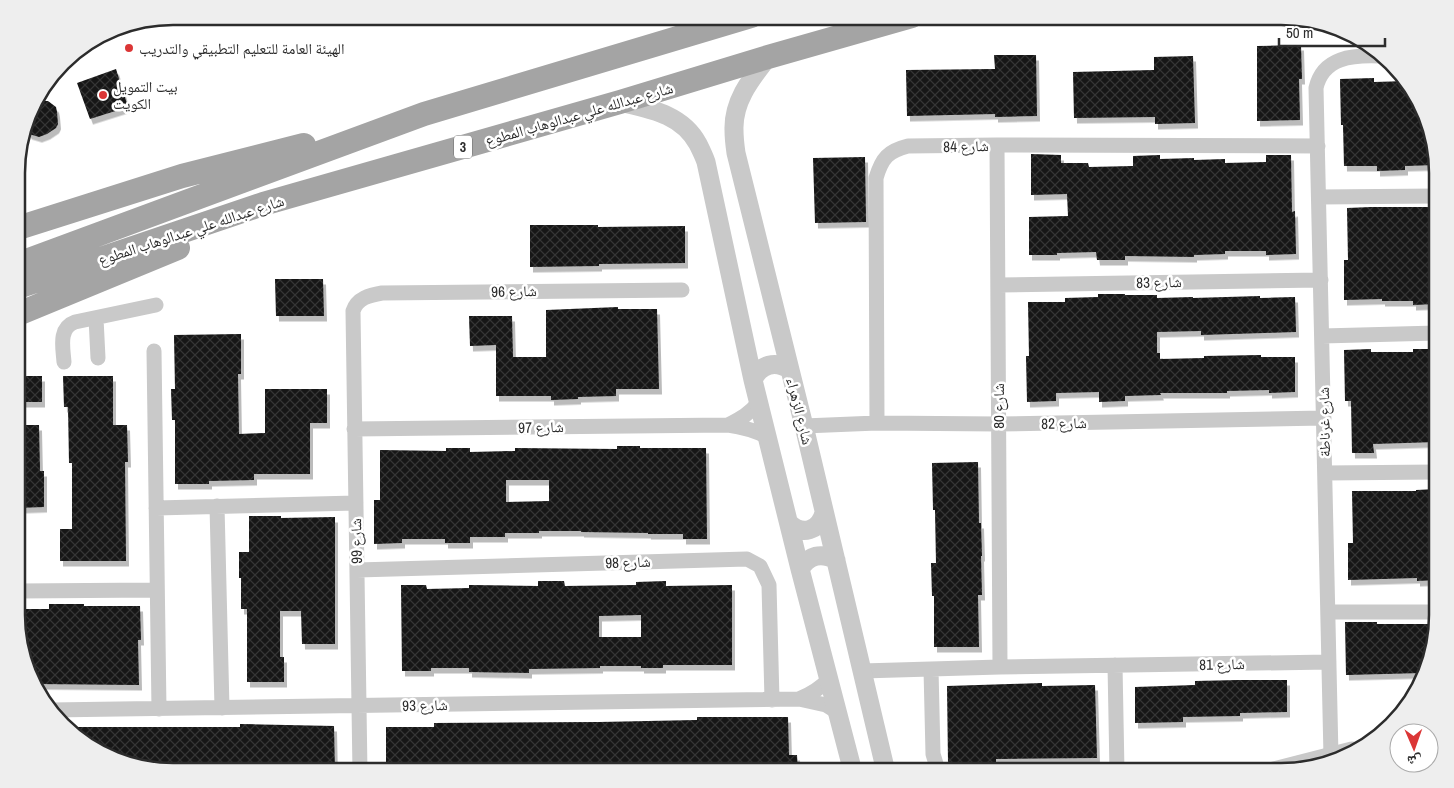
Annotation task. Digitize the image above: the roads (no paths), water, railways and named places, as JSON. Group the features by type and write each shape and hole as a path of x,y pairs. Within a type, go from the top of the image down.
{"main road":[{"name":"شارع عبدالله علي عبدالوهاب المطوع","path":"25,261 424,114 721,25"},
{"name":"شارع عبدالله علي عبدالوهاب المطوع","path":"25,285 263,204 881,25"},
{"path":"25,226 182,176 424,114"},
{"path":"25,311 171,251 215,231 263,204"}],"street":[{"name":"شارع غرناطة","path":"1331,754 1316,88 1318,79 1325,70 1335,63 1347,57 1371,56"},
{"name":"شارع الزهراء","path":"768,58 742,94 736,110 734,128 736,153 804,426 884,763"},
{"path":"620,102 670,116 685,126 698,143 706,162 759,402 851,763"},
{"name":"شارع 84","path":"877,423 876,178 880,164 886,156 896,149 908,146 997,145 1318,146"},
{"name":"شارع 80","path":"997,145 1000,667"},
{"path":"710,180 719,169 726,167 740,171"},
{"path":"1319,197 1429,196"},
{"name":"شارع 83","path":"998,285 1321,280"},
{"name":"شارع 96","path":"353,311 355,306 362,300 382,293 682,290"},
{"path":"64,362 63,335 66,328 72,323 156,305"},
{"name":"شارع 99","path":"353,311 360,763"},
{"path":"96,318 98,358"},
{"path":"1322,336 1429,333"},
{"path":"154,351 159,709"},
{"path":"754,380 760,369 772,364 784,366 790,370"},
{"name":"شارع 97","path":"728,425 751,412 759,402"},
{"name":"شارع 82","path":"804,426 877,423 998,424 1324,418"},
{"name":"شارع 97","path":"354,429 728,425 755,430 768,437"},
{"path":"1325,473 1429,472"},
{"path":"156,508 356,503"},
{"path":"217,506 222,708"},
{"path":"789,524 794,528 807,531 819,525 824,513"},
{"path":"800,569 809,559 816,556 823,555 836,560"},
{"name":"شارع 98","path":"356,570 747,559 760,566 769,585 772,700"},
{"path":"25,590 157,590"},
{"path":"1328,612 1429,612"},
{"name":"شارع 81","path":"862,672 1000,667 1329,662"},
{"path":"1115,666 1116,763"},
{"path":"931,669 933,754 936,763"},
{"name":"شارع 93","path":"799,700 823,686 829,679"},
{"name":"شارع 93","path":"60,710 799,700 826,705 837,712"}],"place":[{"name":"الهيئة العامة للتعليم التطبيقي والتدريب","path":"129,48"},
{"name":"بيت التمويل الكويت","path":"103,95"}]}
